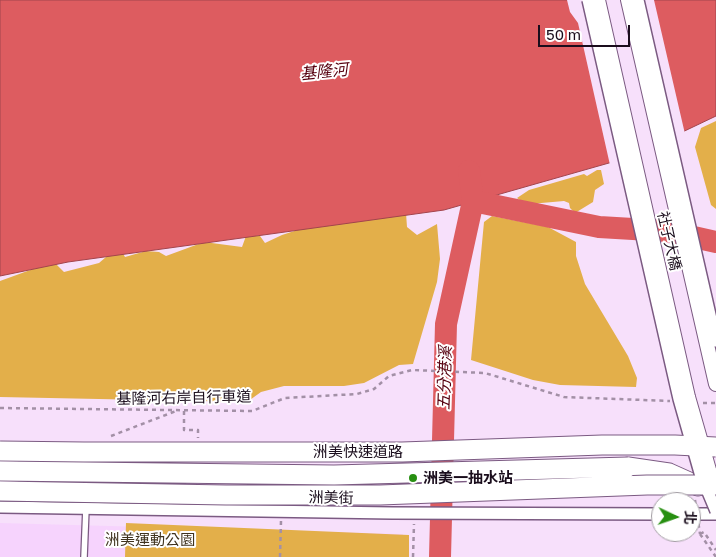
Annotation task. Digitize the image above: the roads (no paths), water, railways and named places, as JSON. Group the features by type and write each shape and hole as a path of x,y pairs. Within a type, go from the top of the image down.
{"highway":[{"name":"洲美快速道路","path":"0,451 402,452 602,445 675,444 716,447"},
{"path":"628,467 652,469 682,478 696,484 716,501"},
{"path":"0,471 334,475 666,467 684,470 716,486"},
{"path":"0,491 362,496 647,485 716,486"}],"street":[{"path":"588,0 679,399 700,473 716,512 701,513"},
{"name":"社子大橋","path":"598,0 688,397 709,470 716,486"},
{"name":"社子大橋","path":"628,0 716,384"},
{"path":"638,0 716,341"},
{"name":"洲美街","path":"0,507 282,512 651,514"}],"lane":[{"path":"84,557 86,508"}],"water":[{"name":"基隆河","path":"0,0 716,0 716,116 630,157 444,210 68,262 0,276"}],"waterway":[{"name":"五分港溪","path":"440,557 446,324 473,201 469,171"},
{"name":"五分港溪","path":"473,201 599,227 667,231 716,242"}],"place":[{"name":"洲美一抽水站","path":"413,478"}],"park label":[{"name":"洲美運動公園","path":"150,540"}]}
